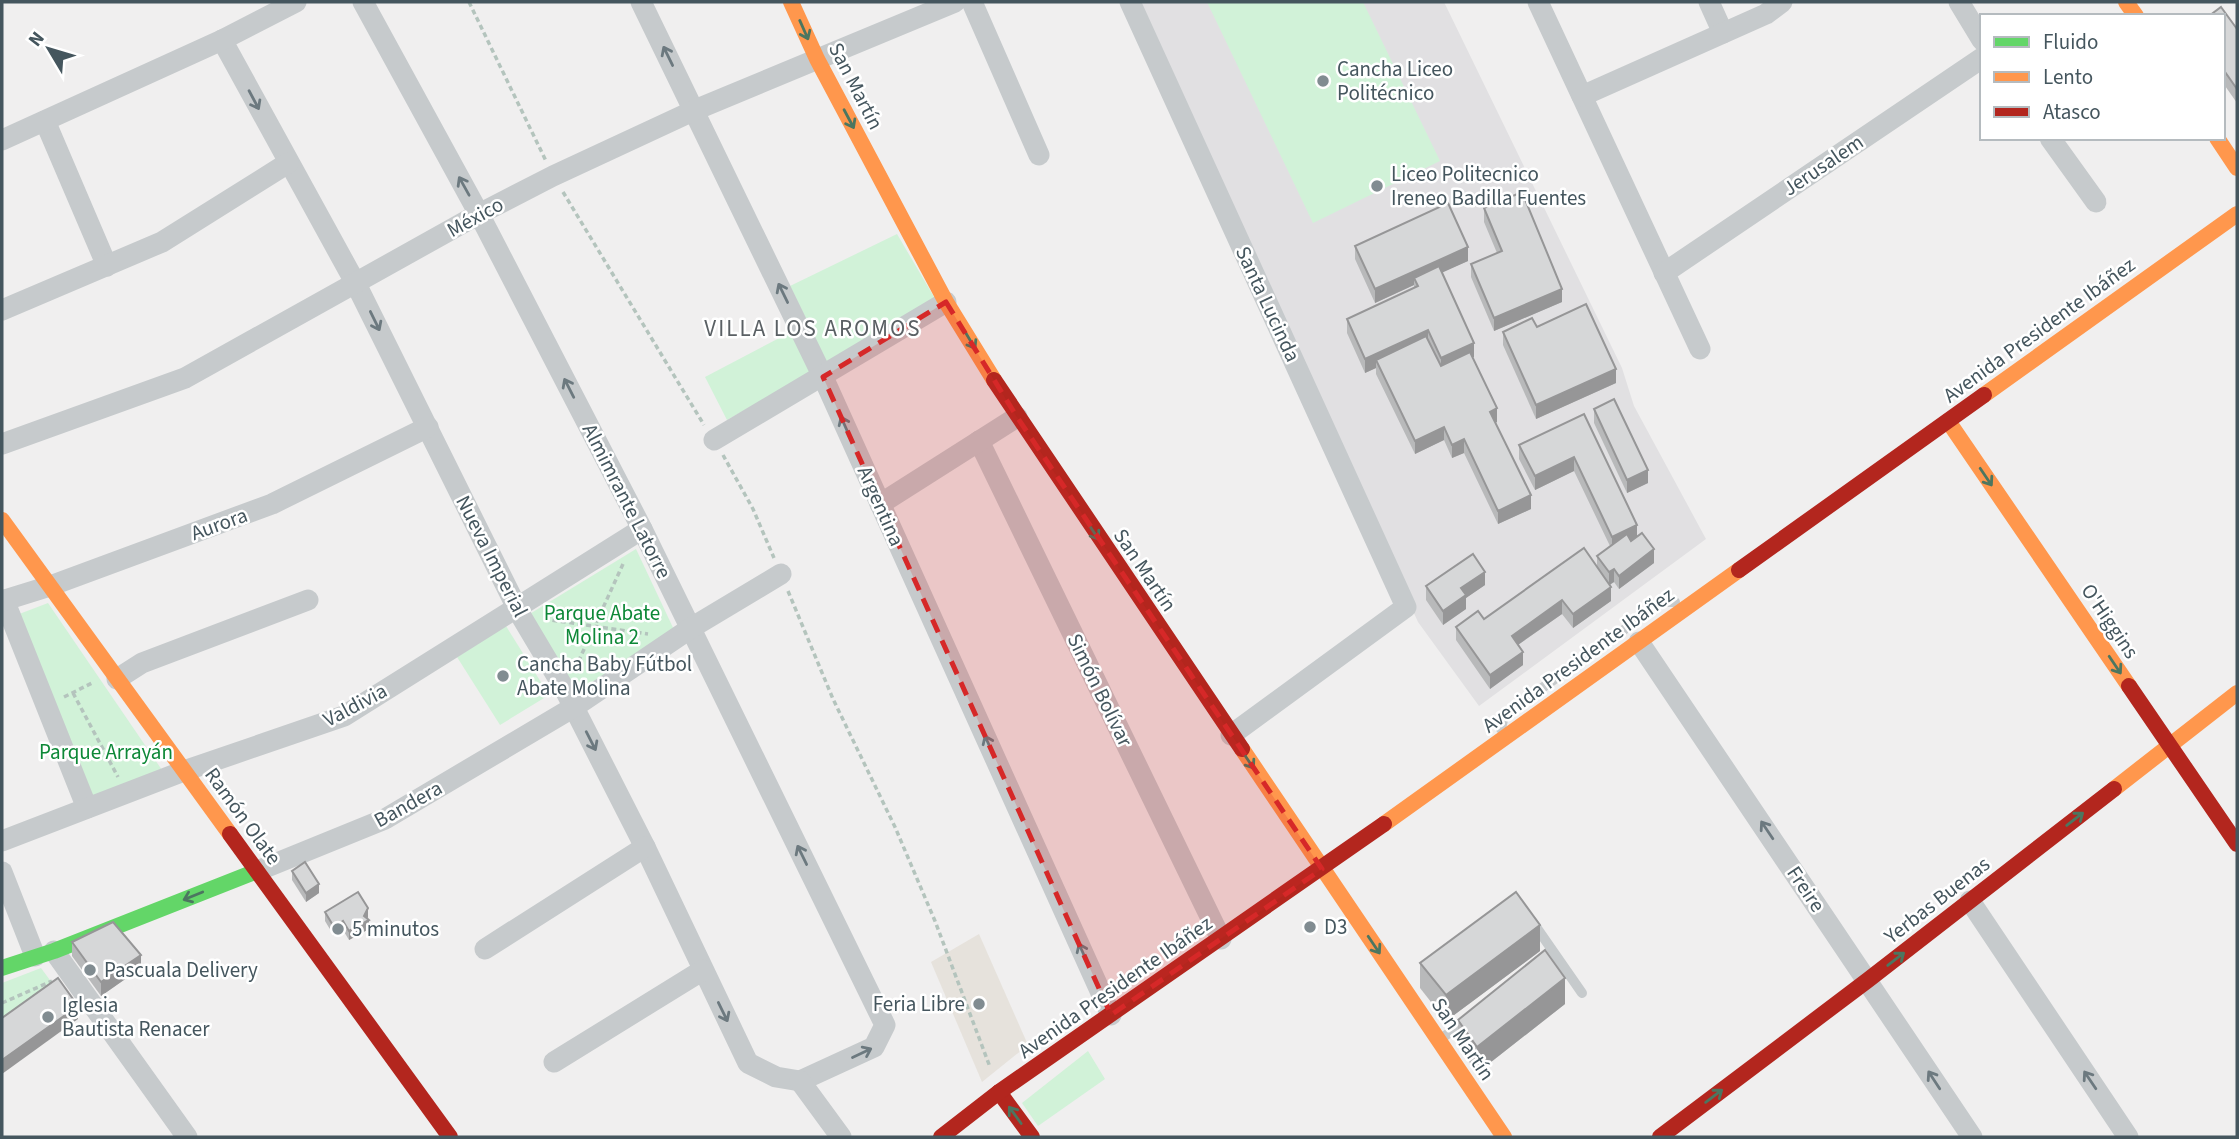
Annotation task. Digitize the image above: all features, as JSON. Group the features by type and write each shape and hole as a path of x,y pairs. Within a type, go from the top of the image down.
{"street":[{"path":"2,140 222,40 296,2"},
{"name":"Almimrante Latorre","path":"363,2 479,214 642,529 885,1025 874,1047 800,1081"},
{"name":"Argentina","path":"641,2 823,377 1111,1015"},
{"name":"San Martín","path":"792,2 817,59 946,302 1017,417 1322,869 1406,985 1438,1040 1504,1137"},
{"name":"México","path":"2,444 185,378 479,214 553,176 695,110 955,2"},
{"path":"972,2 1040,155"},
{"name":"Santa Lucinda","path":"1130,2 1406,607 1231,735"},
{"path":"1538,2 1700,349"},
{"path":"1709,2 1723,33"},
{"path":"1582,96 1766,14 1782,2"},
{"path":"1959,2 1980,37"},
{"name":"Nueva Imperial","path":"222,40 356,284 517,607 574,707 645,846 748,1063 776,1077 800,1081"},
{"name":"Jerusalem","path":"1664,273 1980,59"},
{"path":"45,121 107,265"},
{"path":"2051,140 2096,202"},
{"path":"2218,140 2237,168"},
{"path":"2,310 162,242 288,163"},
{"name":"Avenida Presidente Ibáñez","path":"941,1137 999,1092 1322,869 2237,214"},
{"path":"714,440 946,302"},
{"path":"880,504 1017,417"},
{"name":"O'Higgins","path":"1948,421 2237,844"},
{"name":"Aurora","path":"3,600 50,586 272,504 428,427"},
{"name":"Simón Bolívar","path":"979,441 1221,939"},
{"name":"Ramón Olate","path":"2,520 450,1137"},
{"name":"Valdivia","path":"2,841 184,771 344,716 642,529"},
{"name":"Bandera","path":"2,968 44,954 385,819 574,707 691,628 781,574"},
{"path":"3,600 87,808"},
{"path":"115,676 152,659 308,600"},
{"name":"Freire","path":"1639,642 1972,1137"},
{"name":"Yerbas Buenas","path":"1660,1137 1868,980 2237,693"},
{"path":"485,949 645,846"},
{"path":"2,872 44,954 71,974 187,1137"},
{"path":"1970,901 2128,1137"},
{"path":"554,1062 703,971"},
{"path":"800,1081 841,1137"},
{"path":"999,1092 1032,1137"}],"lane":[{"path":"1498,743 1504,715 1663,602 1695,601"},
{"path":"1526,913 1582,993"},
{"path":"1545,964 1556,956"},
{"path":"1438,1040 1479,1011"}],"path":[{"path":"469,2 553,176 753,509 834,699 895,827 935,921 999,1092"},
{"path":"572,675 628,553"},
{"path":"542,619 659,635"},
{"path":"47,706 115,676"},
{"path":"73,693 125,793"},
{"path":"2,1003 71,974"}],"highlighted area":[{"path":"946,302 1017,417 1322,869 1111,1015 823,377"}],"shaded area":[{"name":"Liceo Politecnico Ireneo Badilla Fuentes","path":"1137,2 1444,2 1622,368 1634,406 1706,539 1479,706 1418,622"},
{"name":"Feria Libre","path":"979,934 1028,1045 982,1082 931,962"}],"green space":[{"name":"Cancha Liceo Politécnico","path":"1207,2 1363,2 1440,161 1313,223"},
{"path":"897,234 937,302 727,420 705,377 808,323 790,286"},
{"name":"Parque Abate Molina 2","path":"636,549 676,634 573,702 528,615"},
{"name":"Parque Arrayán","path":"48,603 162,770 87,802 14,616"},
{"name":"Cancha Baby Fútbol Abate Molina","path":"506,626 549,695 500,725 457,657"},
{"path":"41,968 58,991 2,1032 2,983"},
{"path":"1088,1051 1105,1079 1038,1126 1022,1103"}],"building":[{"path":"2221,7 2237,29 2237,89 2225,72 2225,14 2212,14"},
{"path":"1522,192 1562,289 1494,318 1471,264 1502,251 1484,208"},
{"path":"1448,203 1468,247 1375,289 1355,246"},
{"path":"1439,266 1474,343 1441,358 1428,330 1365,359 1347,319 1418,286 1414,278"},
{"path":"1586,304 1616,369 1536,405 1503,332 1532,318 1537,327"},
{"path":"1426,336 1441,366 1470,352 1497,408 1490,412 1531,495 1498,511 1464,439 1452,445 1444,427 1415,441 1376,360"},
{"path":"1614,399 1648,470 1627,480 1594,409"},
{"path":"1584,414 1637,525 1612,537 1574,457 1535,476 1519,445"},
{"path":"1642,533 1654,549 1619,576 1614,569 1609,572 1597,556 1627,534 1631,541"},
{"path":"1584,548 1611,587 1573,614 1562,600 1512,636 1523,652 1490,675 1456,627 1478,611 1484,619"},
{"path":"1473,554 1485,572 1461,588 1466,595 1443,611 1426,586"},
{"path":"305,862 319,884 306,893 292,871"},
{"path":"358,892 368,908 364,916 369,920 349,931 343,921 334,927 325,912"},
{"path":"1516,892 1540,925 1446,995 1420,963"},
{"path":"113,922 141,955 101,982 72,942"},
{"path":"1545,950 1565,978 1477,1047 1458,1020"},
{"path":"58,978 78,1006 2,1060 2,1018"}],"traffic: fast":[{"path":"2,968 54,951 257,871"}],"traffic: slow":[{"path":"791,2 817,59 946,302 994,380"},
{"path":"2126,2 2135,14"},
{"path":"2218,140 2237,168"},
{"path":"1984,395 2237,214"},
{"path":"1948,421 2129,686"},
{"path":"2,520 230,834"},
{"path":"1384,824 1739,570"},
{"path":"2114,789 2237,693"},
{"path":"1242,749 1504,1137"}],"traffic: jam":[{"path":"994,380 1242,749"},
{"path":"1739,570 1984,395"},
{"path":"2129,686 2237,844"},
{"path":"1660,1137 2114,789"},
{"path":"941,1137 999,1092 1384,824"},
{"path":"230,834 450,1137"},
{"path":"999,1092 1032,1137"}],"place":[{"name":"Cancha Liceo Politécnico","path":"1323,81"},
{"name":"Liceo Politecnico Ireneo Badilla Fuentes","path":"1377,186"},
{"name":"Cancha Baby Fútbol Abate Molina","path":"503,676"},
{"name":"D3","path":"1310,927"},
{"name":"5 minutos","path":"338,929"},
{"name":"Pascuala Delivery","path":"90,970"},
{"name":"Feria Libre","path":"979,1004"},
{"name":"Iglesia Bautista Renacer","path":"48,1017"}],"district":[{"name":"VILLA LOS AROMOS","path":"813,328"}]}
